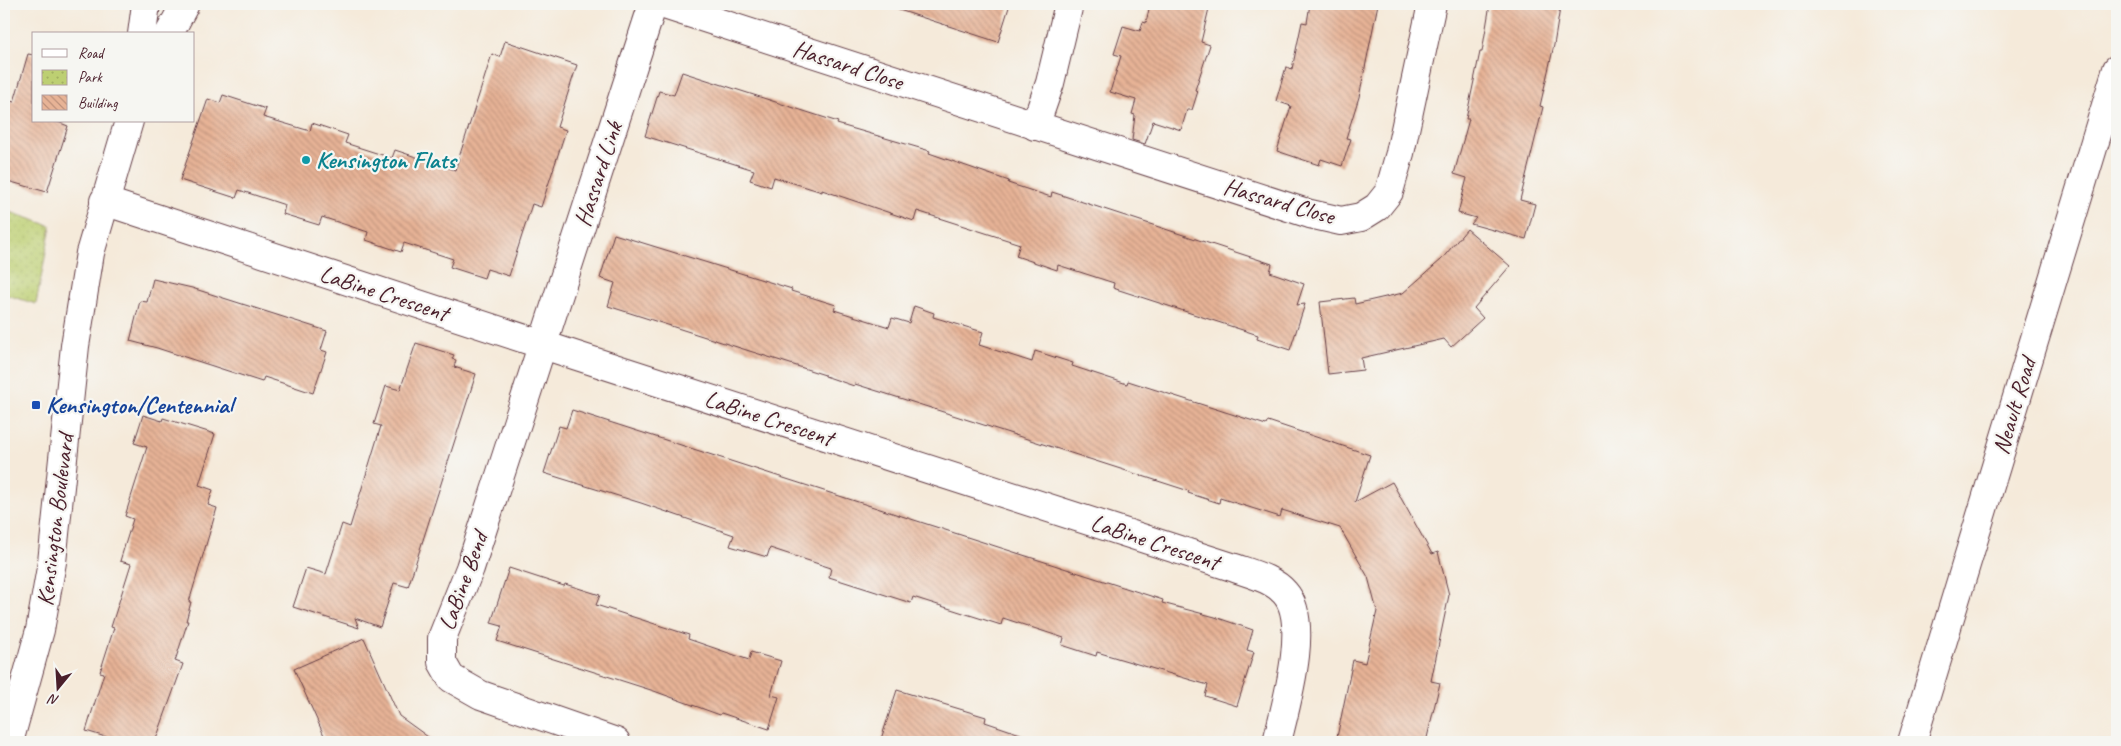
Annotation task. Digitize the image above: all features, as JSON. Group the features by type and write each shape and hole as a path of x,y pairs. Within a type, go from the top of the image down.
{"street":[{"path":"142,32 146,4"},
{"path":"170,32 185,4"},
{"name":"Hassard Link","path":"542,344 653,4"},
{"name":"Hassard Close","path":"662,4 1310,214 1342,221 1362,216 1377,207 1389,192 1400,153 1432,4"},
{"path":"1035,126 1050,83 1069,4"},
{"name":"Neault Road","path":"1912,742 2117,69"},
{"name":"Kensington Boulevard","path":"9,742 40,630 52,562 82,293 90,253 104,201 129,122"},
{"name":"LaBine Crescent","path":"104,201 1235,568 1269,581 1286,594 1296,617 1295,660 1277,742"},
{"name":"LaBine Bend","path":"542,344 470,568 442,638 442,662 451,678 481,695 616,742"}],"green space":[{"path":"4,210 51,226 36,304 4,294"}],"building":[{"path":"893,4 1010,4 998,42 893,8"},
{"path":"1150,4 1210,4 1201,42 1210,45 1195,90 1198,91 1192,110 1187,110 1181,130 1153,121 1145,144 1132,140 1135,115 1132,114 1136,100 1110,92 1121,56 1114,54 1123,26 1140,31 1143,22 1146,23"},
{"path":"1310,4 1378,4 1359,97 1346,138 1351,139 1342,166 1321,159 1319,165 1277,151 1291,106 1276,101 1286,67 1292,69 1302,22 1307,23"},
{"path":"1490,4 1533,4 1560,8 1554,45 1540,106 1543,107 1520,200 1535,204 1526,239 1471,224 1476,218 1458,213 1467,178 1454,174 1469,119 1466,119 1480,52 1482,52"},
{"name":"Kensington Flats","path":"505,41 577,65 557,127 566,130 541,207 532,204 509,276 487,269 484,278 450,267 453,259 404,243 401,252 366,240 368,232 322,217 319,225 283,214 285,205 239,190 236,198 180,180 208,99 220,103 223,95 266,109 263,117 310,131 312,123 348,135 345,143 392,158 395,150 455,170 492,54 500,57"},
{"path":"28,54 32,55 32,122 58,122 68,126 47,192 4,180 4,99 14,102"},
{"path":"682,72 838,122 837,124 930,151 929,153 1051,197 1052,192 1272,264 1270,272 1304,284 1297,305 1305,304 1290,350 1257,339 1258,335 1113,288 1114,283 1058,265 1057,270 1016,256 1020,244 917,211 914,221 822,190 822,192 774,177 771,187 750,180 754,170 645,136 659,91 674,95"},
{"path":"1467,229 1510,266 1474,308 1483,318 1451,347 1444,339 1361,358 1363,370 1328,374 1320,302 1354,298 1355,304 1403,293 1441,260"},
{"path":"614,234 792,289 791,291 836,305 834,310 889,327 892,318 909,323 914,306 934,313 933,317 983,332 979,345 1032,362 1035,351 1073,363 1072,366 1127,384 1128,381 1266,425 1268,421 1370,455 1355,502 1392,482 1432,554 1438,552 1449,595 1431,681 1440,683 1426,742 1336,742 1353,660 1365,663 1377,611 1368,577 1340,528 1282,510 1280,517 1220,498 1219,503 1188,493 1189,491 855,384 854,386 608,306 615,283 600,278"},
{"path":"153,279 192,288 327,331 321,350 327,352 313,393 264,377 262,382 130,341 140,301 147,302"},
{"path":"416,343 454,355 452,359 456,360 454,367 476,374 408,587 394,583 380,627 355,618 359,628 293,607 306,568 326,574 342,524 350,527 381,426 374,424 386,386 400,390"},
{"path":"572,410 1163,600 1162,603 1215,617 1253,630 1247,650 1254,652 1237,706 1205,696 1208,685 1097,652 1096,656 1062,645 1064,638 1003,618 1001,625 913,597 911,603 829,577 831,568 770,548 767,557 730,546 734,535 641,503 544,473 559,426 566,428"},
{"path":"143,415 162,421 163,418 215,434 199,485 213,490 208,505 217,508 189,602 191,602 186,621 188,621 175,661 183,664 155,742 122,742 86,731 104,673 100,672 114,628 111,627 131,564 120,561 133,519 125,516 147,447 134,443"},
{"path":"509,568 564,586 565,584 600,595 596,605 689,635 688,639 749,660 751,652 781,661 771,695 779,697 769,729 721,713 720,715 654,691 497,641 502,626 491,623"},
{"path":"364,638 399,716 435,742 327,742 294,669"},
{"path":"897,690 986,717 985,722 1032,738 1032,742 880,742"}],"place":[{"name":"Kensington Flats","path":"306,160"},
{"name":"Kensington/Centennial","path":"36,405"}]}
